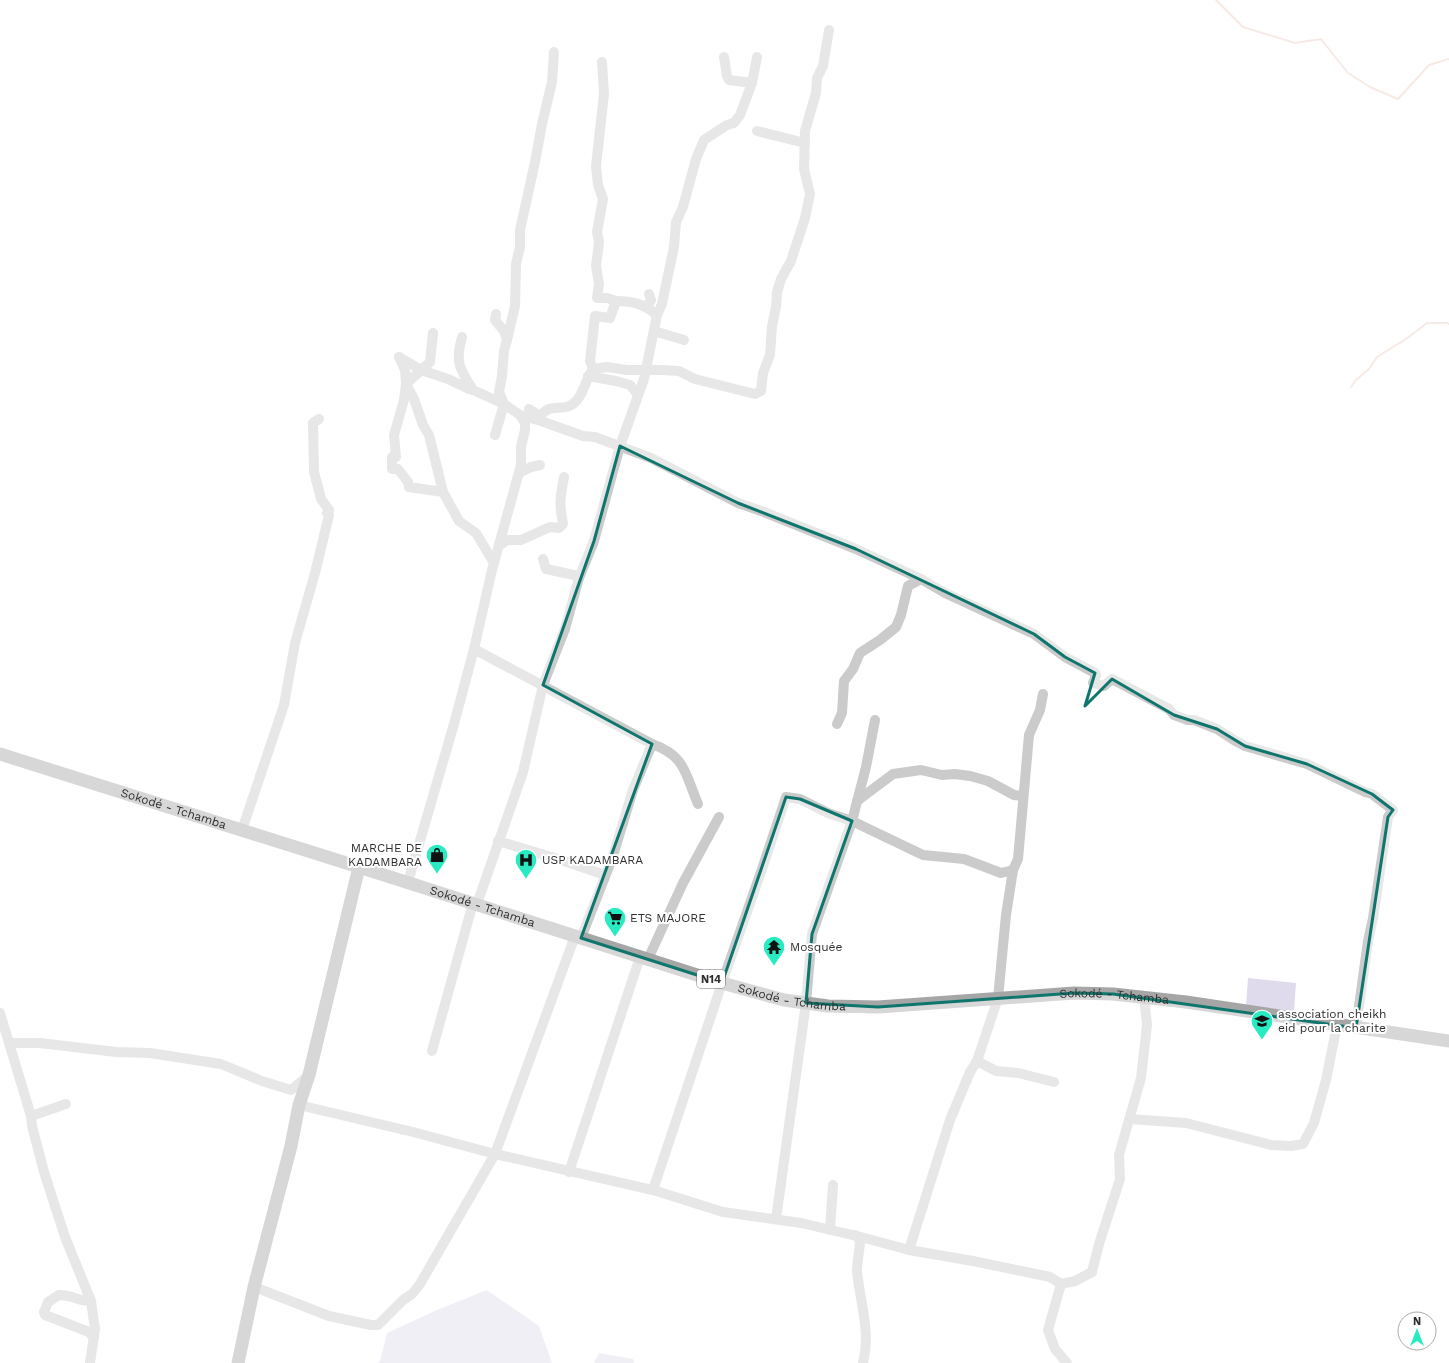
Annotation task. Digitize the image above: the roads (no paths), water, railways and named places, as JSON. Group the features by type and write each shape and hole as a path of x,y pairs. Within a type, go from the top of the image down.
{"main road":[{"name":"Sokodé - Tchamba","path":"0,754 359,866 761,995 806,1003 852,1007 878,1007 1074,993 1144,996 1356,1028 1449,1040"},
{"path":"238,1363 254,1287 299,1105 309,1075 359,866"}],"street":[{"path":"591,372 607,367 627,370 678,371 695,379 755,394 761,392 763,373 770,355 772,326 777,292 781,279 791,260 805,218 810,194 804,169 805,131 816,93 817,78 823,66 829,30"},
{"path":"495,435 504,404 499,392 503,371 504,351 515,306 516,264 520,247 520,230 552,82 554,52"},
{"path":"727,57 727,76 729,80 752,83"},
{"path":"432,1052 475,904 523,772 543,685 565,629 579,578 594,541 620,446 646,370 657,315 662,304 674,247 676,222 683,207 696,159 704,140 734,122 740,115 752,83 757,57"},
{"path":"536,419 548,410 567,408 574,403 584,390 591,372 590,361 599,284 596,266 599,242 597,232 603,199 598,185 596,166 604,94 602,62"},
{"path":"757,131 805,142"},
{"path":"647,307 651,300 649,294"},
{"path":"597,298 607,298 616,301 629,301 647,307 657,315"},
{"path":"595,316 610,318 616,301"},
{"path":"496,314 494,320 504,331 507,340"},
{"path":"654,331 684,340"},
{"path":"406,384 430,362 433,333"},
{"path":"462,337 458,360 463,374 473,390"},
{"path":"408,882 474,649 494,563 521,465 521,447 526,430 526,422 520,415 504,404 448,379 421,370 399,357 405,370 406,384 404,400 394,435 396,457 392,457 392,469 398,470 408,482 409,487 443,492"},
{"path":"591,372 630,385 638,395"},
{"path":"406,384 414,399 423,425 429,435 443,492 459,521 476,533 494,563"},
{"path":"529,408 535,413 536,419"},
{"path":"520,415 536,419 583,436 595,437 651,458 738,503 822,535 922,579 945,593 1034,634 1064,657 1095,673 1096,675 1093,683 1104,686 1112,679 1169,709 1174,715 1188,720 1194,720 1212,727 1245,746 1307,764 1372,794 1393,810 1388,817 1356,1028"},
{"path":"242,830 284,705 295,643 330,515 327,513 329,510 321,499 314,472 313,423 319,419"},
{"path":"519,473 531,467 540,465"},
{"path":"499,546 507,540 521,540 550,526 559,528 563,524 560,498 564,477"},
{"path":"593,509 604,506"},
{"path":"588,531 594,541"},
{"path":"543,559 546,569 574,575 579,578"},
{"path":"837,724 842,714 844,681 853,669 860,653 896,627 908,586 922,579"},
{"path":"474,649 641,739 674,755 684,767 698,804"},
{"path":"909,1250 950,1120 970,1072 977,1060 998,998 1006,915 1013,870 1018,859 1022,796 1027,768 1029,735 1040,710 1043,694"},
{"path":"776,1219 806,1003 812,934 852,821 866,767 875,720"},
{"path":"254,1287 329,1316 371,1325 378,1325 403,1300 412,1294 420,1284 494,1154 578,937 612,859 633,790 652,744"},
{"path":"857,801 893,774 921,770 942,774 970,776 988,780 1014,795 1022,796"},
{"path":"653,1190 786,797 800,798 828,813 852,821 923,855 964,859 1001,873 1013,870"},
{"path":"569,1172 644,958 719,817"},
{"path":"498,841 558,858 605,875"},
{"path":"299,1105 413,1132 494,1154 653,1190 723,1212 800,1223 855,1235 909,1250 973,1261 1050,1277 1061,1284 1075,1280 1092,1272 1099,1244 1120,1179 1119,1155 1141,1078 1147,1025 1144,996"},
{"path":"0,1013 31,1116 35,1140 53,1202 65,1237 91,1301 95,1329 90,1363"},
{"path":"1129,1119 1186,1123 1271,1145 1290,1146 1303,1144 1314,1123 1326,1080 1337,1025"},
{"path":"9,1043 40,1044 116,1052 150,1053 221,1064 262,1081 291,1090 309,1075"},
{"path":"977,1060 996,1071 1018,1073 1054,1082"},
{"path":"31,1116 66,1104"},
{"path":"830,1230 833,1185"},
{"path":"855,1235 860,1240 857,1270 866,1328 866,1351 863,1363"},
{"path":"1061,1284 1048,1330 1055,1349 1067,1363"},
{"path":"91,1301 59,1295 48,1302 44,1312 45,1315 89,1332 94,1338"}],"waterway":[{"path":"1216,0 1243,27 1295,43 1321,39 1348,73 1370,87 1398,99 1429,65 1449,59"},
{"path":"1351,387 1356,380 1369,369 1377,357 1406,339 1427,323 1449,324"}],"place":[{"name":"MARCHE DE KADAMBARA","path":"437,874"},
{"name":"USP KADAMBARA","path":"526,880"},
{"name":"ETS MAJORE","path":"615,938"},
{"name":"Mosquée","path":"774,966"},
{"name":"association cheikh eid pour la charite","path":"1262,1040"}]}
